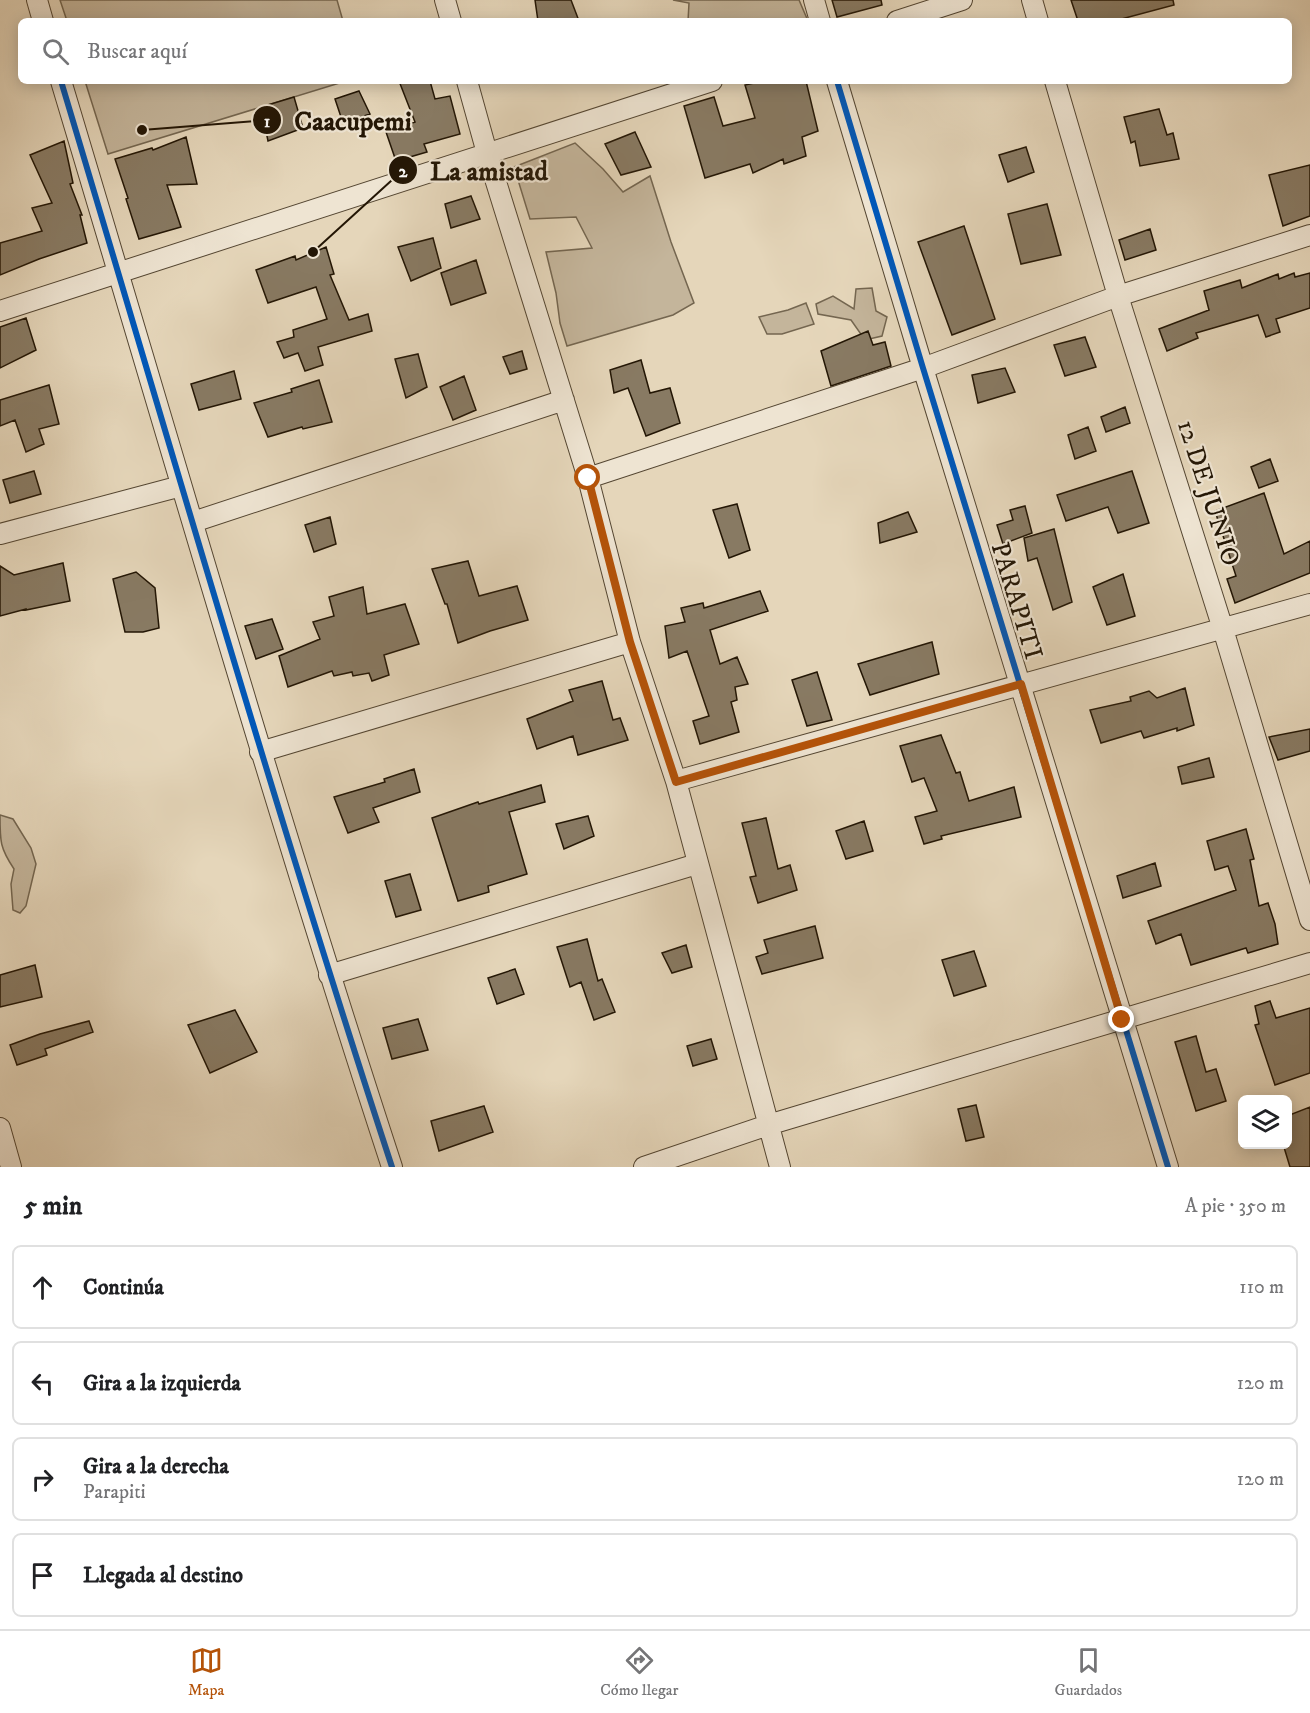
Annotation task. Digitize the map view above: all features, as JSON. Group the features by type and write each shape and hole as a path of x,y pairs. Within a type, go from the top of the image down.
{"street":[{"path":"37,0 42,18"},
{"path":"445,0 450,18"},
{"path":"814,0 819,18"},
{"path":"906,18 962,0"},
{"path":"1032,0 1037,18"},
{"path":"62,84 260,752 329,975 392,1167"},
{"path":"468,84 588,478 630,642 676,782 780,1167"},
{"path":"0,311 703,84"},
{"name":"PARAPITI","path":"838,84 1168,1167"},
{"name":"12 DE JUNIO","path":"1056,84 1118,296 1223,629 1310,920"},
{"path":"588,478 923,368 1118,296 1310,235"},
{"path":"193,522 564,400"},
{"path":"0,534 181,486"},
{"path":"676,782 1310,604"},
{"path":"260,752 630,642"},
{"path":"329,975 697,864"},
{"path":"644,1167 768,1125 1310,963"},
{"path":"0,1128 11,1167"}],"shaded area":[{"path":"60,0 337,0 342,18 66,18"},
{"path":"673,0 799,0 807,18 688,18 689,3"},
{"path":"86,84 336,84 108,154"},
{"path":"575,143 603,169 623,192 650,176 694,303 673,315 567,346 560,323 556,293 546,252 592,248 576,217 530,219 514,167"},
{"path":"872,288 876,311 887,317 882,336 865,340 851,320 818,314 816,304 833,296 854,309 856,289"},
{"path":"806,303 814,324 782,334 767,334 759,317"},
{"path":"0,815 13,819 31,848 36,864 26,906 20,913 13,910 11,884 14,869 2,844"}],"building":[{"path":"535,0 571,0 578,18 538,18"},
{"path":"832,0 881,0 882,5 837,17"},
{"path":"1071,0 1173,0 1174,5 1125,18 1077,18"},
{"path":"400,84 431,84 435,99 450,96 460,134 424,144 427,152 396,161 386,132 415,122"},
{"path":"807,84 818,131 802,137 806,156 784,164 783,159 753,173 750,164 705,178 684,106 714,97 723,126 755,118 745,85"},
{"path":"359,91 370,114 343,123 335,99"},
{"path":"294,97 303,128 268,141 261,107"},
{"path":"1159,109 1167,135 1173,133 1179,159 1140,166 1135,141 1131,143 1124,117"},
{"path":"635,132 651,167 621,175 605,144"},
{"path":"186,137 197,184 167,185 181,227 139,239 115,159 152,148 153,150"},
{"path":"64,141 73,183 70,184 82,215 80,215 87,243 0,275 0,243 42,231 32,208 52,203 30,155"},
{"path":"1026,147 1034,172 1008,182 999,155"},
{"path":"1310,165 1310,216 1283,226 1269,175"},
{"path":"471,196 480,219 451,228 445,204"},
{"path":"1047,204 1061,255 1021,264 1008,214"},
{"path":"964,226 995,319 952,335 918,242"},
{"path":"1150,229 1156,250 1125,260 1119,240"},
{"path":"433,238 441,268 411,281 398,247"},
{"path":"326,247 334,274 330,275 349,320 368,314 372,331 318,347 323,365 305,371 298,353 284,358 277,342 294,337 293,330 327,319 316,287 268,303 256,270 295,256 296,260"},
{"path":"476,260 486,293 451,305 441,273"},
{"path":"1294,273 1295,277 1310,273 1310,308 1276,319 1280,332 1266,337 1258,315 1196,333 1198,338 1167,351 1159,329 1209,310 1204,291 1240,280 1242,288 1278,274 1279,279"},
{"path":"26,318 36,350 0,368 0,327"},
{"path":"868,331 873,345 885,342 891,366 831,386 821,351"},
{"path":"1085,337 1096,367 1065,376 1054,345"},
{"path":"522,351 527,369 510,374 503,357"},
{"path":"418,354 427,387 406,398 395,359"},
{"path":"641,360 650,393 670,388 680,423 646,436 628,388 614,393 610,370"},
{"path":"1005,368 1015,392 978,403 972,375"},
{"path":"234,371 241,399 199,410 191,384"},
{"path":"464,376 476,410 453,420 440,387"},
{"path":"319,380 332,422 303,429 302,427 268,437 254,403 292,392 291,389"},
{"path":"49,385 59,424 39,429 44,444 26,452 15,420 0,426 0,400"},
{"path":"1125,407 1130,423 1106,432 1101,417"},
{"path":"1088,427 1096,451 1075,459 1068,435"},
{"path":"1270,459 1278,481 1259,488 1251,467"},
{"path":"34,471 41,494 10,503 3,480"},
{"path":"1132,471 1149,523 1118,533 1108,507 1066,521 1057,495"},
{"path":"1264,493 1284,554 1310,541 1310,573 1235,603 1227,579 1236,576 1215,511"},
{"path":"737,504 750,550 729,558 713,510"},
{"path":"1025,506 1032,533 1003,544 997,525 1013,520 1010,510"},
{"path":"908,512 917,532 880,543 878,523"},
{"path":"330,517 336,544 314,552 305,525"},
{"path":"1054,529 1072,602 1053,610 1037,558 1028,561 1024,538"},
{"path":"468,561 479,596 517,586 528,620 458,643 447,604 445,604 432,569"},
{"path":"63,563 70,601 0,616 0,566 14,575"},
{"path":"136,572 155,588 159,628 143,632 125,632 113,579"},
{"path":"1123,574 1135,616 1107,625 1093,587"},
{"path":"363,587 367,614 405,604 419,644 384,655 389,675 372,681 369,673 353,676 352,672 334,676 332,671 288,687 279,656 320,639 313,622 334,616 329,597"},
{"path":"760,591 768,611 710,630 720,664 737,657 748,684 735,687 737,700 731,702 739,732 700,744 693,721 709,716 687,651 669,658 665,626 685,622 681,608 703,603 704,608"},
{"path":"272,619 283,649 256,659 245,626"},
{"path":"932,642 939,674 870,695 858,664"},
{"path":"817,672 832,720 807,726 792,680"},
{"path":"602,681 613,720 620,718 628,740 578,755 573,736 537,749 527,719 573,701 569,690"},
{"path":"1185,688 1194,725 1144,738 1141,731 1101,743 1090,710 1131,701 1130,697 1149,691 1157,698"},
{"path":"1310,729 1310,751 1278,760 1269,737"},
{"path":"941,735 956,773 960,772 969,801 1014,787 1021,817 941,836 942,839 924,844 915,817 937,811 924,778 912,782 900,746"},
{"path":"1209,758 1214,777 1182,784 1178,767"},
{"path":"414,769 420,792 373,808 379,822 348,833 334,797 385,782 384,779"},
{"path":"541,785 545,802 509,812 527,874 488,886 489,892 458,901 432,818 478,802 479,804"},
{"path":"588,816 594,836 564,849 556,824"},
{"path":"766,818 778,869 790,865 797,890 758,903 750,877 756,876 742,823"},
{"path":"864,821 873,851 846,859 836,831"},
{"path":"1246,829 1254,859 1250,860 1259,906 1268,903 1275,924 1278,944 1248,953 1246,948 1191,965 1181,934 1156,944 1148,921 1236,890 1228,866 1215,870 1207,841"},
{"path":"1155,863 1161,886 1123,898 1117,876"},
{"path":"410,874 421,910 396,917 385,881"},
{"path":"815,926 823,958 762,974 756,957 768,953 764,940"},
{"path":"587,939 598,981 602,979 615,1012 594,1020 581,982 570,987 557,947"},
{"path":"686,945 692,967 672,973 662,953"},
{"path":"974,951 986,986 954,996 942,960"},
{"path":"35,965 42,997 0,1007 0,975"},
{"path":"515,969 524,994 497,1004 488,978"},
{"path":"1270,1001 1276,1018 1310,1008 1310,1073 1275,1085 1255,1025 1259,1024 1255,1006"},
{"path":"235,1010 257,1052 210,1073 188,1025"},
{"path":"418,1019 428,1050 392,1059 383,1028"},
{"path":"89,1021 93,1032 45,1049 47,1055 17,1065 10,1045 40,1034"},
{"path":"1196,1036 1206,1072 1216,1069 1226,1101 1196,1111 1175,1042"},
{"path":"711,1039 717,1059 693,1066 687,1046"},
{"path":"976,1105 984,1137 966,1141 958,1109"},
{"path":"484,1106 493,1132 439,1151 431,1121"},
{"path":"1310,1107 1310,1167 1290,1167 1285,1149 1292,1149 1292,1114"}],"cycle path":[{"path":"62,84 264,761 392,1167"},
{"path":"838,84 1168,1167"}],"place":[{"name":"Caacupemi","path":"142,130"},
{"name":"La amistad","path":"313,252"}],"route":[{"path":"588,478 630,642 676,782 1021,684 1122,1020"}]}
